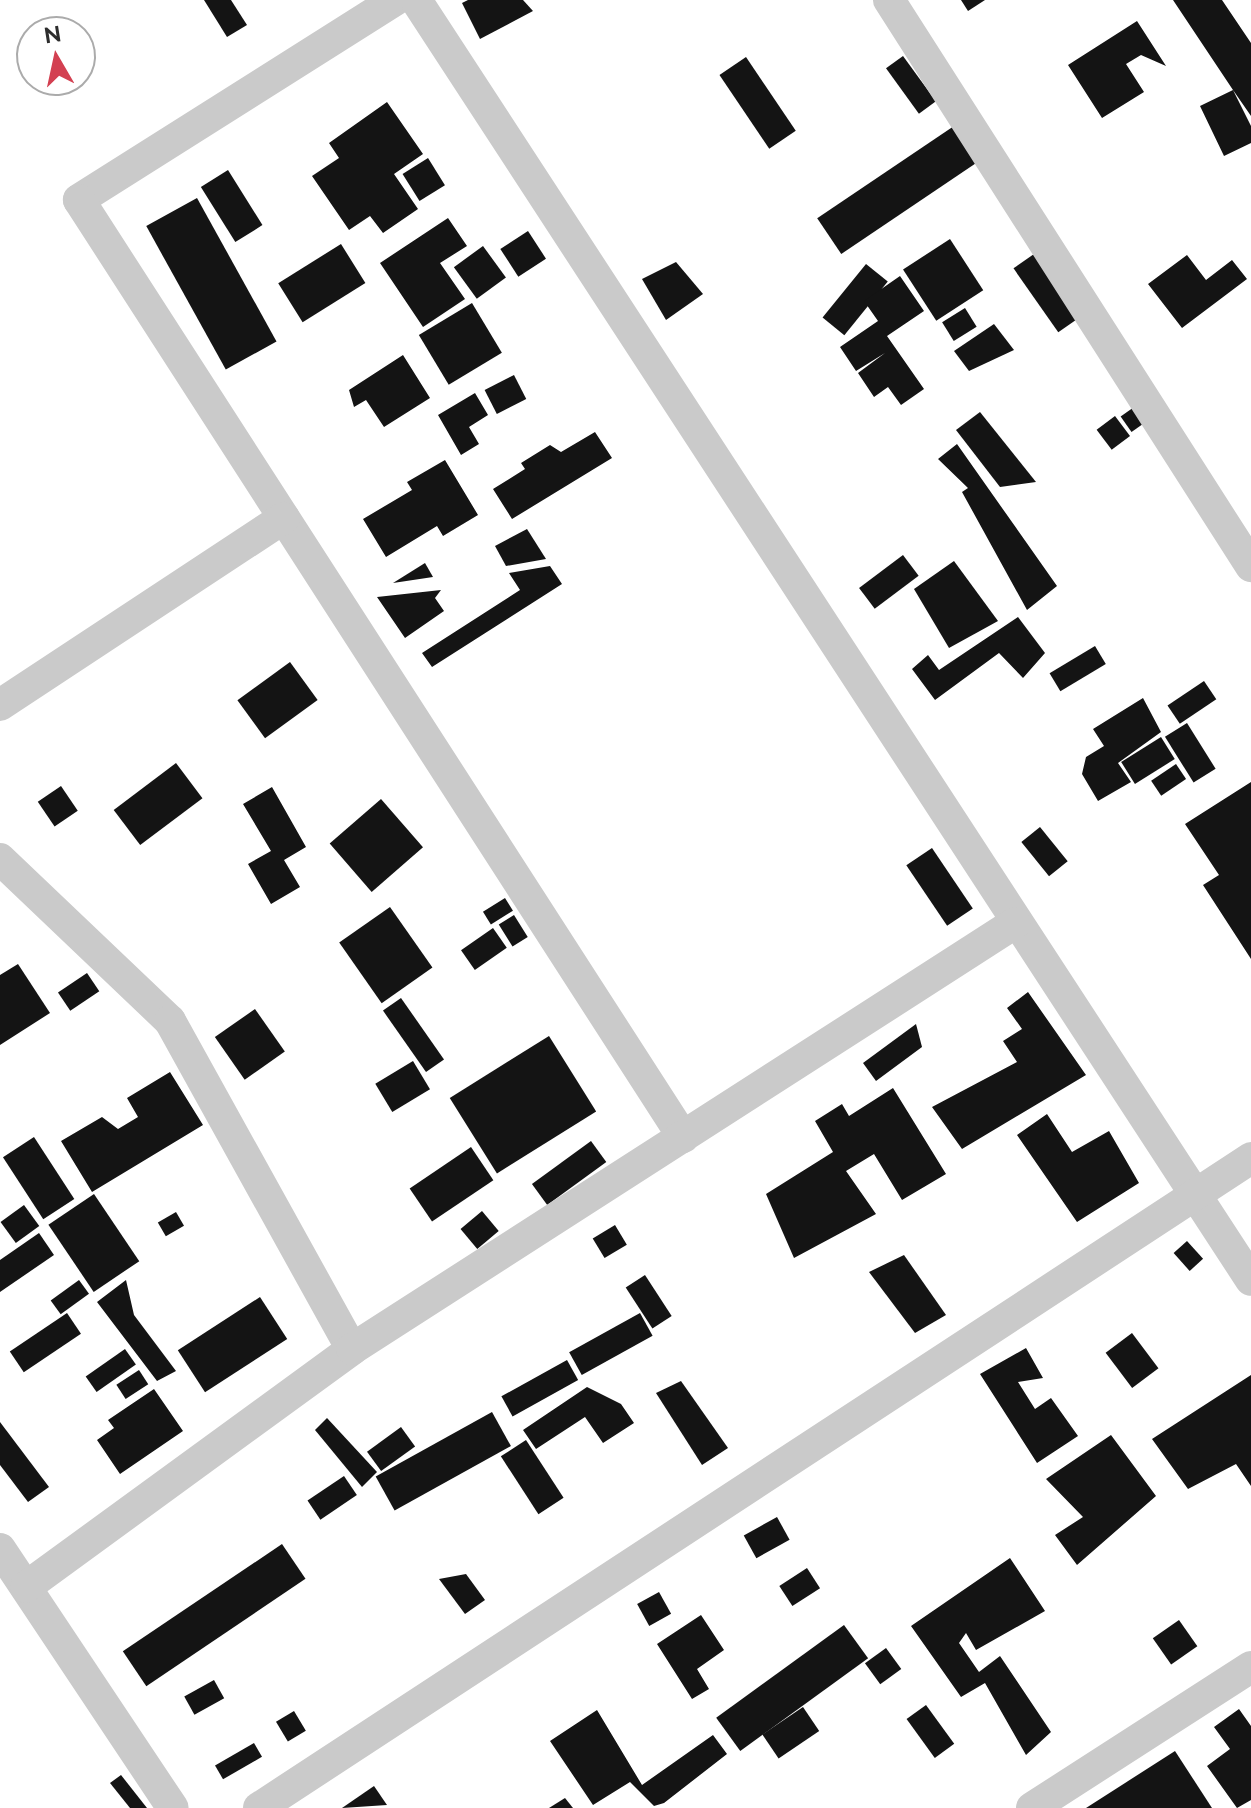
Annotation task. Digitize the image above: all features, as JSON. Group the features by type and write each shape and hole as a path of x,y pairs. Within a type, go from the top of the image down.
{"street":[{"path":"395,0 79,200 683,1137"},
{"path":"416,0 1015,923 1251,1280"},
{"path":"889,0 1251,566"},
{"path":"0,705 284,518"},
{"path":"0,859 170,1021 352,1349"},
{"path":"26,1587 352,1349 1015,923"},
{"path":"259,1808 1251,1158"},
{"path":"0,1549 173,1808"},
{"path":"1032,1808 1251,1667"}],"building":[{"path":"204,0 231,0 247,25 227,37"},
{"path":"468,0 523,0 533,11 480,39 462,3"},
{"path":"961,0 985,0 968,11"},
{"path":"1173,0 1222,0 1251,43 1251,116 1233,90"},
{"path":"1137,21 1166,66 1141,55 1126,64 1144,92 1102,118 1068,65"},
{"path":"903,56 936,101 919,114 886,68"},
{"path":"746,57 796,131 769,149 719,75"},
{"path":"1233,90 1251,126 1251,143 1224,156 1200,106"},
{"path":"387,102 423,154 394,174 418,209 383,233 370,216 349,230 312,176 339,158 329,143"},
{"path":"954,126 978,162 841,254 817,218"},
{"path":"428,158 445,185 420,201 403,174"},
{"path":"228,170 262,225 235,242 201,187"},
{"path":"197,198 277,341 226,370 146,226"},
{"path":"448,218 467,246 440,263 465,299 423,327 380,263"},
{"path":"528,231 546,259 518,277 500,249"},
{"path":"950,239 983,290 936,321 903,269"},
{"path":"341,244 365,283 303,322 278,283"},
{"path":"483,246 506,278 477,299 454,267"},
{"path":"1034,254 1079,318 1058,332 1014,268"},
{"path":"1187,255 1206,280 1232,260 1247,279 1182,328 1148,284"},
{"path":"676,262 703,294 666,320 642,279"},
{"path":"866,264 888,282 844,335 823,318"},
{"path":"900,276 924,311 887,336 924,389 901,405 888,387 874,397 858,373 885,353 856,371 840,347 878,321 864,301"},
{"path":"472,303 502,353 449,385 419,335"},
{"path":"965,308 977,327 954,341 942,322"},
{"path":"994,324 1014,350 969,371 954,351"},
{"path":"403,355 430,398 384,427 366,400 354,407 349,390"},
{"path":"514,375 526,399 497,414 485,390"},
{"path":"475,393 488,415 469,427 479,444 461,455 438,415"},
{"path":"1137,405 1148,421 1132,432 1121,416"},
{"path":"980,412 1036,482 1000,487 956,430"},
{"path":"1115,416 1130,436 1112,450 1097,430"},
{"path":"595,432 612,458 512,519 493,489 525,469 521,463 550,445 561,452"},
{"path":"957,444 1057,586 1027,610 962,492 968,488 938,459"},
{"path":"445,460 478,515 443,536 437,526 386,557 363,519 412,490 407,482"},
{"path":"527,529 546,559 506,566 495,546"},
{"path":"903,555 919,576 875,609 859,588"},
{"path":"954,561 998,621 949,648 914,589"},
{"path":"425,563 433,577 393,583"},
{"path":"550,566 562,584 432,667 422,653 520,590 509,573"},
{"path":"441,590 435,598 444,611 405,638 377,597"},
{"path":"1018,617 1045,653 1023,678 999,653 935,700 912,669 928,655 939,670"},
{"path":"1095,646 1106,664 1060,691 1050,673"},
{"path":"290,662 318,700 265,738 237,700"},
{"path":"1204,681 1216,699 1180,724 1168,706"},
{"path":"1143,698 1161,732 1118,763 1131,782 1098,801 1082,774 1086,757 1104,746 1093,729"},
{"path":"1187,723 1216,769 1194,783 1165,737"},
{"path":"1161,737 1175,759 1135,784 1121,762"},
{"path":"176,763 202,798 140,845 114,810"},
{"path":"1176,764 1186,779 1161,796 1151,781"},
{"path":"1251,782 1251,959 1203,885 1219,875 1185,824"},
{"path":"61,786 78,811 55,827 38,802"},
{"path":"272,787 306,847 284,860 300,887 271,904 248,864 271,851 243,804"},
{"path":"381,799 423,847 372,892 330,844"},
{"path":"1040,827 1068,861 1049,876 1021,842"},
{"path":"932,848 973,909 947,926 906,865"},
{"path":"505,898 513,911 491,924 483,912"},
{"path":"390,907 432,968 382,1003 339,943"},
{"path":"514,915 528,937 513,947 499,925"},
{"path":"493,928 507,948 475,970 461,950"},
{"path":"18,964 50,1013 0,1045 0,975"},
{"path":"87,973 99,991 70,1011 58,993"},
{"path":"1028,992 1086,1075 962,1149 932,1107 1017,1062 1003,1041 1022,1029 1007,1008"},
{"path":"401,998 444,1059 426,1072 383,1011"},
{"path":"255,1009 285,1052 245,1080 215,1037"},
{"path":"916,1024 922,1047 876,1081 863,1063"},
{"path":"549,1036 596,1111 497,1173 450,1098"},
{"path":"413,1061 430,1089 392,1112 375,1084"},
{"path":"170,1072 203,1125 92,1192 61,1141 102,1117 118,1129 138,1117 127,1098"},
{"path":"893,1088 946,1174 902,1200 874,1154 846,1171 876,1214 794,1258 766,1194 833,1152 815,1121 842,1104 849,1116"},
{"path":"1047,1114 1072,1152 1109,1131 1139,1183 1077,1222 1017,1135"},
{"path":"34,1137 74,1199 43,1219 3,1157"},
{"path":"591,1141 606,1162 547,1205 532,1184"},
{"path":"471,1147 493,1180 432,1222 410,1188"},
{"path":"94,1194 139,1261 94,1292 48,1225"},
{"path":"24,1205 39,1226 16,1243 1,1222"},
{"path":"482,1211 499,1231 477,1249 461,1229"},
{"path":"176,1212 184,1226 166,1236 158,1222"},
{"path":"615,1225 627,1245 605,1258 593,1238"},
{"path":"39,1233 54,1255 0,1292 0,1260"},
{"path":"1187,1241 1203,1259 1190,1271 1174,1253"},
{"path":"904,1255 946,1315 915,1333 869,1272"},
{"path":"645,1275 672,1316 652,1329 626,1288"},
{"path":"79,1280 89,1294 61,1314 51,1301"},
{"path":"126,1280 134,1315 176,1371 157,1381 97,1302"},
{"path":"260,1297 287,1339 205,1392 178,1350"},
{"path":"67,1313 81,1334 24,1372 10,1352"},
{"path":"640,1313 653,1336 582,1375 569,1352"},
{"path":"1132,1333 1158,1368 1132,1388 1106,1353"},
{"path":"1026,1348 1043,1378 1018,1382 1035,1409 1051,1398 1078,1436 1037,1463 980,1374"},
{"path":"125,1349 136,1365 97,1392 86,1377"},
{"path":"567,1360 578,1380 513,1416 501,1396"},
{"path":"139,1370 148,1384 126,1399 116,1385"},
{"path":"1251,1375 1251,1486 1236,1464 1188,1489 1152,1439"},
{"path":"681,1381 728,1448 702,1465 656,1393"},
{"path":"587,1387 621,1404 634,1423 603,1443 585,1417 536,1449 523,1430"},
{"path":"154,1389 183,1431 120,1474 97,1440 114,1428 108,1420"},
{"path":"492,1412 511,1446 395,1511 376,1476"},
{"path":"327,1418 377,1472 362,1487 315,1430"},
{"path":"0,1422 49,1487 28,1502 0,1465"},
{"path":"401,1427 415,1446 381,1471 367,1452"},
{"path":"1111,1435 1156,1496 1077,1565 1055,1535 1083,1517 1046,1479"},
{"path":"526,1440 564,1498 538,1514 501,1456"},
{"path":"344,1476 357,1495 320,1520 308,1501"},
{"path":"777,1517 790,1540 756,1558 744,1535"},
{"path":"282,1544 305,1579 146,1686 123,1651"},
{"path":"1010,1558 1045,1611 976,1650 966,1633 959,1643 979,1672 1000,1656 1051,1732 1026,1755 985,1683 961,1697 911,1626"},
{"path":"807,1568 820,1588 792,1606 779,1586"},
{"path":"466,1574 485,1600 465,1614 439,1579"},
{"path":"659,1592 671,1614 649,1626 637,1604"},
{"path":"701,1615 724,1650 697,1669 709,1689 692,1699 657,1644"},
{"path":"1179,1620 1197,1646 1171,1665 1153,1638"},
{"path":"844,1625 868,1658 740,1751 716,1718"},
{"path":"886,1648 901,1669 880,1684 865,1663"},
{"path":"214,1680 224,1698 194,1715 184,1696"},
{"path":"926,1705 954,1744 935,1758 907,1719"},
{"path":"803,1707 819,1731 779,1758 762,1734"},
{"path":"1239,1709 1251,1726 1251,1800 1237,1808 1207,1766 1230,1749 1214,1727"},
{"path":"597,1710 642,1785 713,1735 727,1754 664,1803 654,1806 630,1782 593,1805 550,1741"},
{"path":"294,1711 306,1731 288,1742 276,1722"},
{"path":"254,1743 262,1757 223,1779 215,1766"},
{"path":"1175,1751 1212,1808 1086,1808"},
{"path":"121,1775 147,1808 130,1808 110,1783"},
{"path":"374,1786 387,1805 342,1808"},
{"path":"565,1798 573,1808 549,1808"}]}
